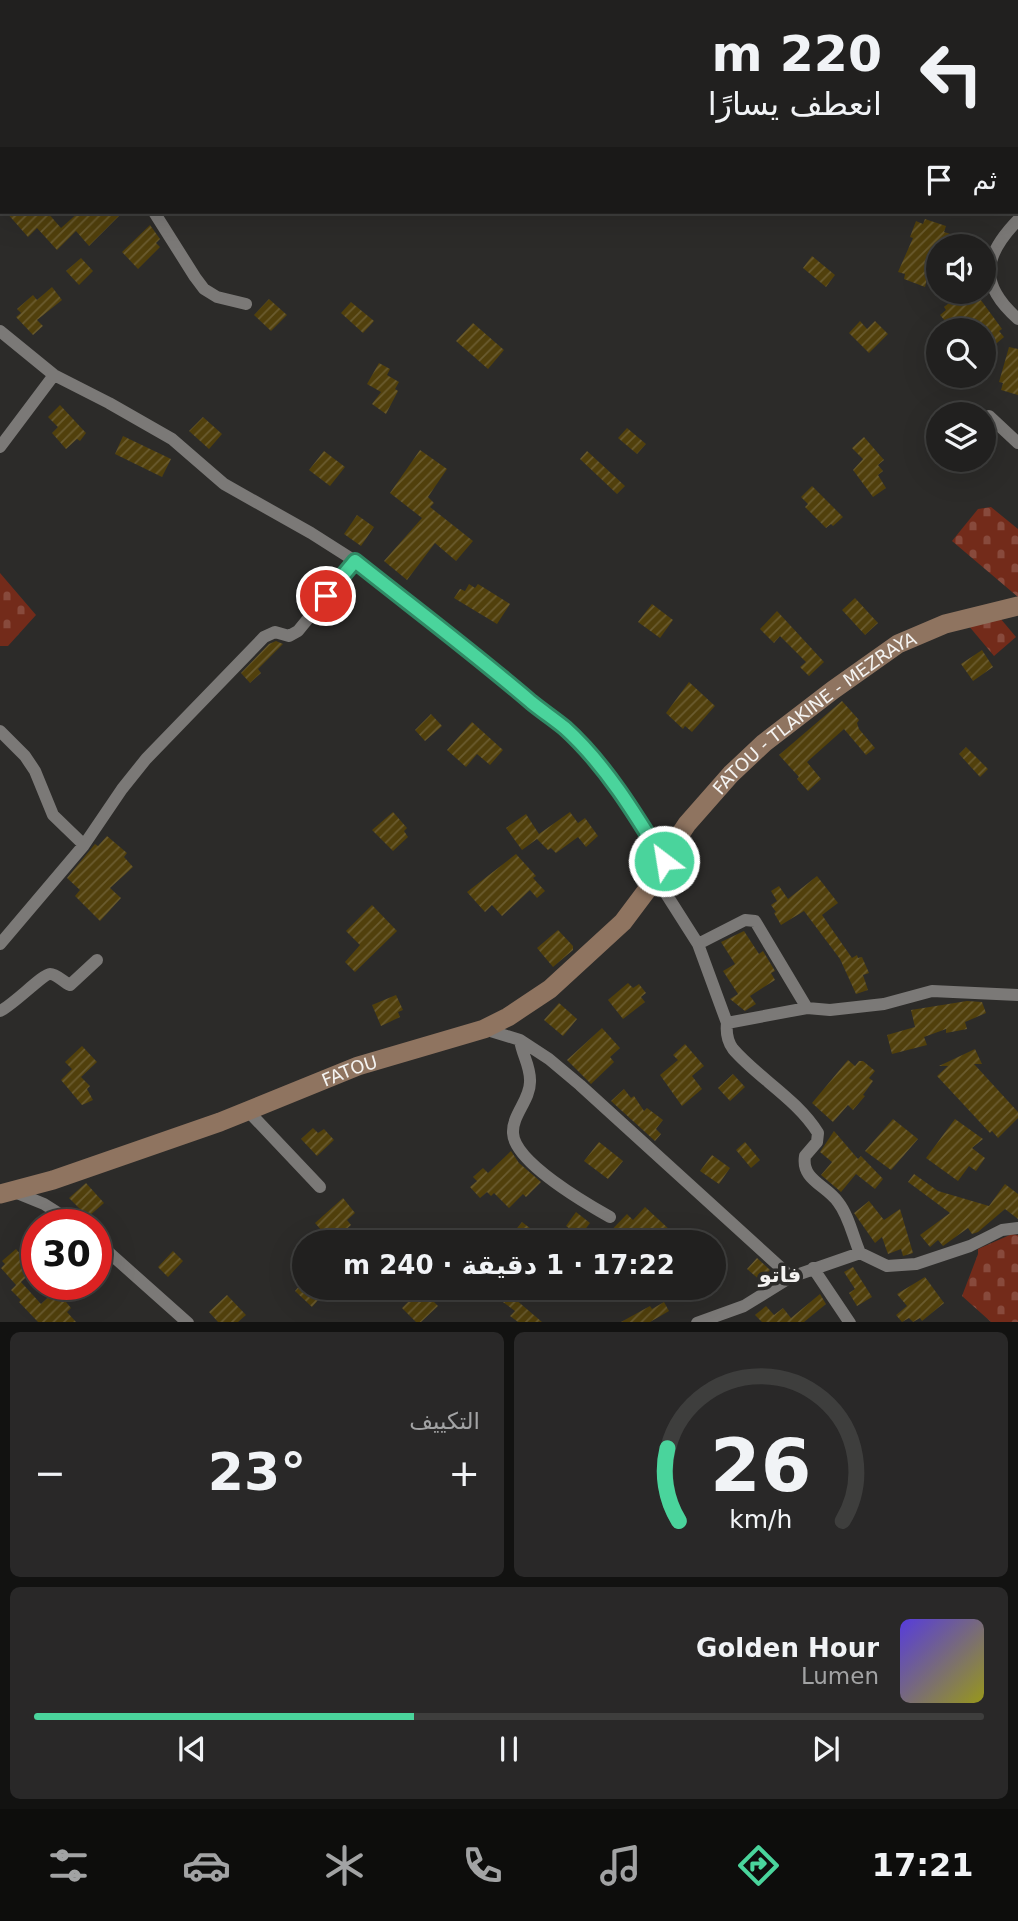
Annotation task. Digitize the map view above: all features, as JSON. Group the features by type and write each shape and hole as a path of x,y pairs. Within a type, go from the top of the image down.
{"street":[{"path":"156,214 204,289 217,297 246,304"},
{"path":"1018,219 1000,239 992,255 990,271 993,288 998,297 1018,319"},
{"path":"0,331 54,375 143,421 172,439 224,484 355,561 565,728 604,773 660,870 698,944 727,1023 726,1030 732,1048 798,1108 818,1133 817,1142 805,1156 805,1170 837,1200 860,1253 887,1266 916,1264 970,1246 1002,1230 1018,1228"},
{"path":"0,447 54,375"},
{"path":"996,423 1018,443"},
{"path":"0,944 84,845 121,789 145,759 264,637 275,632 289,636 298,631 355,561"},
{"name":"FATOU - TLAKINE - MEZRAYA","path":"660,870 687,824 731,774 764,744 860,670 898,645 945,624 1018,606"},
{"path":"0,731 25,756 35,771 53,815 64,829 84,845"},
{"name":"FATOU","path":"6,1192 220,1122 380,1059 484,1029 530,1004 575,968 623,922 660,870"},
{"path":"698,944 745,920 755,921 807,1008"},
{"path":"0,1011 29,991 43,976 56,976 70,985 97,960"},
{"path":"727,1023 807,1008 830,1010 884,1004 932,991 1018,995"},
{"path":"484,1029 520,1040 538,1051 791,1277"},
{"path":"520,1040 522,1054 530,1069 530,1084 513,1126 515,1143 559,1187 610,1217"},
{"path":"247,1111 320,1188"},
{"path":"6,1192 52,1209"},
{"path":"697,1322 744,1306 791,1277 860,1253"},
{"path":"112,1255 188,1322"},
{"path":"813,1268 850,1322"}],"green space":[{"path":"991,507 1018,529 1018,597 952,541 978,509"},
{"path":"0,573 36,615 8,646 0,646"},
{"path":"1000,618 1016,637 994,656 968,625"},
{"path":"1012,1234 1018,1235 1018,1322 991,1322 962,1296 978,1249"}],"building":[{"path":"8,214 49,214 61,228 77,214 121,214 89,246 76,231 57,250 37,228 28,237"},
{"path":"925,219 946,226 944,232 950,234 926,234 925,287 904,279 905,274 898,272 913,238 910,237 916,221 923,224"},
{"path":"150,225 160,239 156,243 160,247 138,269 122,252"},
{"path":"812,256 835,275 826,287 803,268"},
{"path":"81,258 93,271 79,285 66,271"},
{"path":"52,287 62,300 37,320 43,326 33,335 16,317 21,313 17,309 33,295 37,300"},
{"path":"269,299 287,315 271,331 254,315"},
{"path":"351,302 374,321 363,333 341,313"},
{"path":"948,304 984,304 994,318 943,318 940,315 946,310 944,307"},
{"path":"860,321 867,329 875,321 888,334 869,353 849,333"},
{"path":"996,321 1002,329 999,331 1004,337 996,344"},
{"path":"473,323 504,350 488,369 456,341"},
{"path":"1009,347 1018,349 1018,395 1001,390 1003,383 999,382"},
{"path":"379,363 390,369 387,375 399,382 395,389 398,391 386,414 372,404 381,392 367,384"},
{"path":"60,405 86,433 80,441 77,439 66,449 52,433 58,427 48,417"},
{"path":"203,417 222,434 209,449 189,431"},
{"path":"627,428 646,444 637,454 618,438"},
{"path":"123,436 171,459 162,477 115,454"},
{"path":"864,437 884,460 878,465 883,471 878,475 886,488 873,497 853,470 863,459 852,448"},
{"path":"420,450 447,469 428,497 434,503 430,507 473,541 456,561 435,543 407,580 384,561 422,518 390,493"},
{"path":"324,451 345,467 330,486 309,470"},
{"path":"587,451 625,486 617,494 580,459"},
{"path":"812,486 843,517 833,526 831,524 826,528 805,507 808,504 801,497"},
{"path":"357,515 374,527 361,546 344,534"},
{"path":"469,584 475,588 478,584 510,604 497,624 454,598 460,589 465,591"},
{"path":"855,598 878,623 865,635 842,610"},
{"path":"652,604 673,620 660,638 638,622"},
{"path":"777,611 824,662 809,676 800,667 806,662 780,636 774,643 760,629"},
{"path":"276,641 283,644 258,669 261,673 250,683 241,673 269,644"},
{"path":"982,650 993,667 973,681 961,664"},
{"path":"689,682 715,706 692,732 685,726 683,729 666,713"},
{"path":"842,701 859,720 859,729 875,748 866,755 844,729 807,762 821,779 808,791 779,755"},
{"path":"431,714 442,726 425,741 415,730"},
{"path":"472,722 503,750 490,765 477,754 466,767 447,750"},
{"path":"966,747 988,769 980,777 959,754"},
{"path":"393,812 407,828 404,831 408,837 393,851 372,830"},
{"path":"570,812 578,823 585,818 598,836 586,847 578,837 556,853 551,848 548,850 537,839 522,850 506,828 526,814 539,834"},
{"path":"107,836 127,853 124,857 133,867 110,888 121,898 100,921 75,896 80,890 67,878 95,844 98,846"},
{"path":"516,854 536,876 533,878 545,891 537,898 530,890 502,916 492,905 485,912 467,892"},
{"path":"817,876 838,903 822,915 852,958 857,955 858,958 862,957 869,973 863,975 868,990 856,994 840,959 804,911 781,925 774,913 776,912 771,905 777,901 771,891 779,886 788,899"},
{"path":"372,905 397,931 355,972 345,962 360,945 346,931"},
{"path":"558,930 573,946 573,950 553,967 537,948"},
{"path":"744,931 759,954 763,951 775,971 771,973 775,980 750,996 756,1004 745,1011 730,999 738,994 723,971 735,964 721,942"},
{"path":"628,983 633,988 639,984 646,993 641,997 645,1002 623,1019 608,1000"},
{"path":"396,995 403,1010 398,1012 400,1017 381,1026 372,1005"},
{"path":"967,1001 982,1002 986,1013 965,1022 967,1029 946,1033 946,1029 924,1037 927,1045 892,1054 887,1035 915,1027 911,1010"},
{"path":"559,1003 577,1019 563,1036 544,1020"},
{"path":"602,1028 620,1048 610,1057 614,1062 591,1084 567,1060"},
{"path":"685,1044 704,1066 692,1076 702,1089 682,1106 660,1075 678,1060 673,1055"},
{"path":"82,1046 97,1062 81,1077 90,1086 87,1089 93,1100 82,1105 61,1080 72,1069 65,1062"},
{"path":"975,1049 982,1064 974,1064 1018,1112 1018,1118 998,1138 992,1131 990,1133 937,1076 948,1066 939,1066"},
{"path":"848,1060 855,1066 859,1061 863,1061 875,1071 869,1078 873,1081 853,1110 848,1105 833,1122 812,1103"},
{"path":"733,1074 745,1087 730,1101 718,1088"},
{"path":"624,1089 631,1098 634,1096 644,1111 647,1108 663,1120 656,1129 661,1134 655,1141 611,1101"},
{"path":"893,1119 918,1139 891,1170 865,1151"},
{"path":"955,1119 983,1139 972,1148 985,1158 976,1171 969,1166 958,1181 926,1158"},
{"path":"313,1128 318,1133 324,1129 334,1140 317,1156 301,1139"},
{"path":"834,1131 858,1159 861,1156 883,1179 875,1189 856,1174 841,1192 821,1175 832,1162 820,1152"},
{"path":"599,1142 623,1161 608,1179 584,1161"},
{"path":"745,1142 760,1160 751,1168 736,1150"},
{"path":"511,1151 519,1163 541,1182 526,1197 523,1194 509,1208 494,1193 491,1196 487,1192 480,1198 470,1187 477,1181 473,1177 483,1168 488,1173"},
{"path":"712,1155 730,1168 719,1184 700,1171"},
{"path":"914,1174 938,1191 989,1206 1005,1184 1018,1194 1018,1219 1005,1209 978,1232 972,1234 968,1228 943,1246 938,1240 930,1247 920,1235 950,1213 908,1182"},
{"path":"86,1183 104,1203 97,1209 80,1209 69,1198"},
{"path":"343,1198 355,1213 347,1220 351,1225 345,1230 321,1230 315,1223"},
{"path":"869,1201 884,1220 900,1209 913,1253 903,1256 901,1249 888,1254 882,1237 875,1243 854,1213"},
{"path":"645,1207 670,1230 612,1230 627,1214 633,1220"},
{"path":"576,1212 590,1223 585,1230 572,1230 566,1226"},
{"path":"522,1222 532,1230 516,1230"},
{"path":"16,1249 21,1255 21,1300 11,1290 16,1285 1,1268 5,1264 2,1261"},
{"path":"173,1251 183,1261 168,1277 158,1267"},
{"path":"757,1258 770,1270 761,1281 747,1269"},
{"path":"853,1267 872,1297 857,1306 849,1293 855,1289 844,1272"},
{"path":"925,1277 944,1303 922,1321 920,1318 913,1322 909,1318 902,1322 896,1315 907,1306 897,1294"},
{"path":"820,1294 826,1304 804,1322 762,1322 755,1315 766,1306 774,1315 783,1308 791,1318"},
{"path":"227,1295 246,1315 238,1322 218,1322 209,1312"},
{"path":"37,1300 41,1304 45,1300 64,1300 71,1308 67,1312 76,1322 38,1322 19,1302"},
{"path":"305,1300 318,1300 312,1307"},
{"path":"410,1300 432,1300 438,1306 421,1322 416,1322 402,1308"},
{"path":"500,1300 516,1300 542,1322 518,1322 510,1316 515,1311"},
{"path":"664,1302 669,1311 650,1322 621,1322 650,1306 652,1309"}],"district":[{"name":"فاتو","path":"780,1275"}],"route":[{"path":"326,596 355,561 494,669 565,728 586,750 626,802 664,861"}]}
